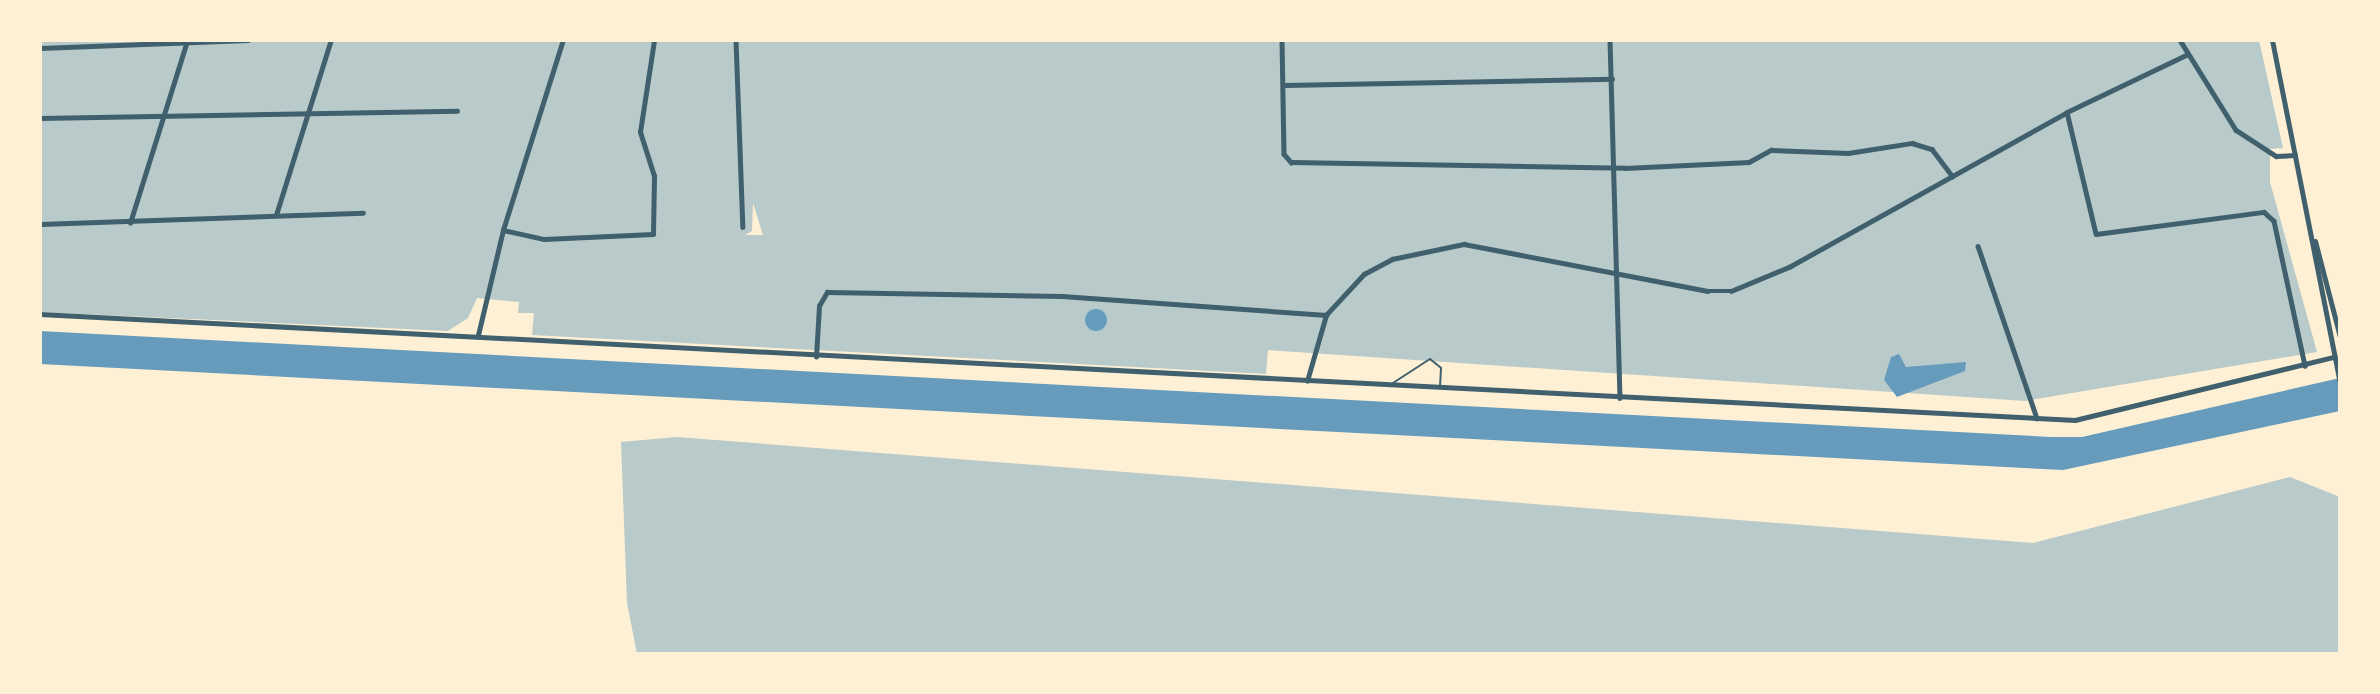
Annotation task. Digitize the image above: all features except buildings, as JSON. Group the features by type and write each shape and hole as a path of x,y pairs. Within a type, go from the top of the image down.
{"street":[{"path":"40,48 248,40"},
{"path":"276,215 331,40"},
{"path":"478,335 503,230 563,40"},
{"path":"503,230 544,239 653,234 654,176 640,132 654,40"},
{"path":"737,40 743,227"},
{"path":"1282,40 1285,85 1284,154 1291,162 1749,162 1771,150 1848,153 1912,143 1932,149 1952,176"},
{"path":"1611,40 1620,398"},
{"path":"2180,40 2186,55 2236,130 2276,156 2296,155"},
{"path":"2272,40 2340,384"},
{"path":"130,224 187,42"},
{"path":"1307,381 1326,314 1364,274 1432,246 1464,244 1616,273 1731,290 1789,267 2067,112 2186,55"},
{"path":"1285,85 1612,79"},
{"path":"40,118 308,110 457,111"},
{"path":"2067,112 2096,234 2264,212 2274,221 2305,366"},
{"path":"40,223 130,224 276,215 363,213"},
{"path":"2311,228 2340,337"},
{"path":"1978,246 2037,418"},
{"path":"817,357 819,306 827,292 1062,296 1326,314"},
{"path":"40,314 478,335 817,357 2037,418 2120,414 2334,360"}],"lane":[{"path":"1388,386 1430,359 1441,368 1440,387"}],"shaded area":[{"path":"40,40 2259,40 2283,148 2270,149 2270,182 2317,352 2025,401 1268,350 1266,374 532,335 534,313 518,313 519,302 477,298 468,318 448,331 40,312","holes":["753,203 763,235 745,235 752,231"]},
{"path":"677,437 2033,543 2290,477 2340,497 2340,654 637,654 627,603 621,442"}],"water":[{"path":"1096,309 1104,312 1107,320 1104,328 1096,331 1088,328 1085,320 1088,312"},
{"path":"40,331 2051,437 2082,437 2340,378 2340,411 2063,470 40,364"},
{"path":"1899,354 1906,367 1966,362 1965,371 1897,397 1884,380 1891,357"}]}
